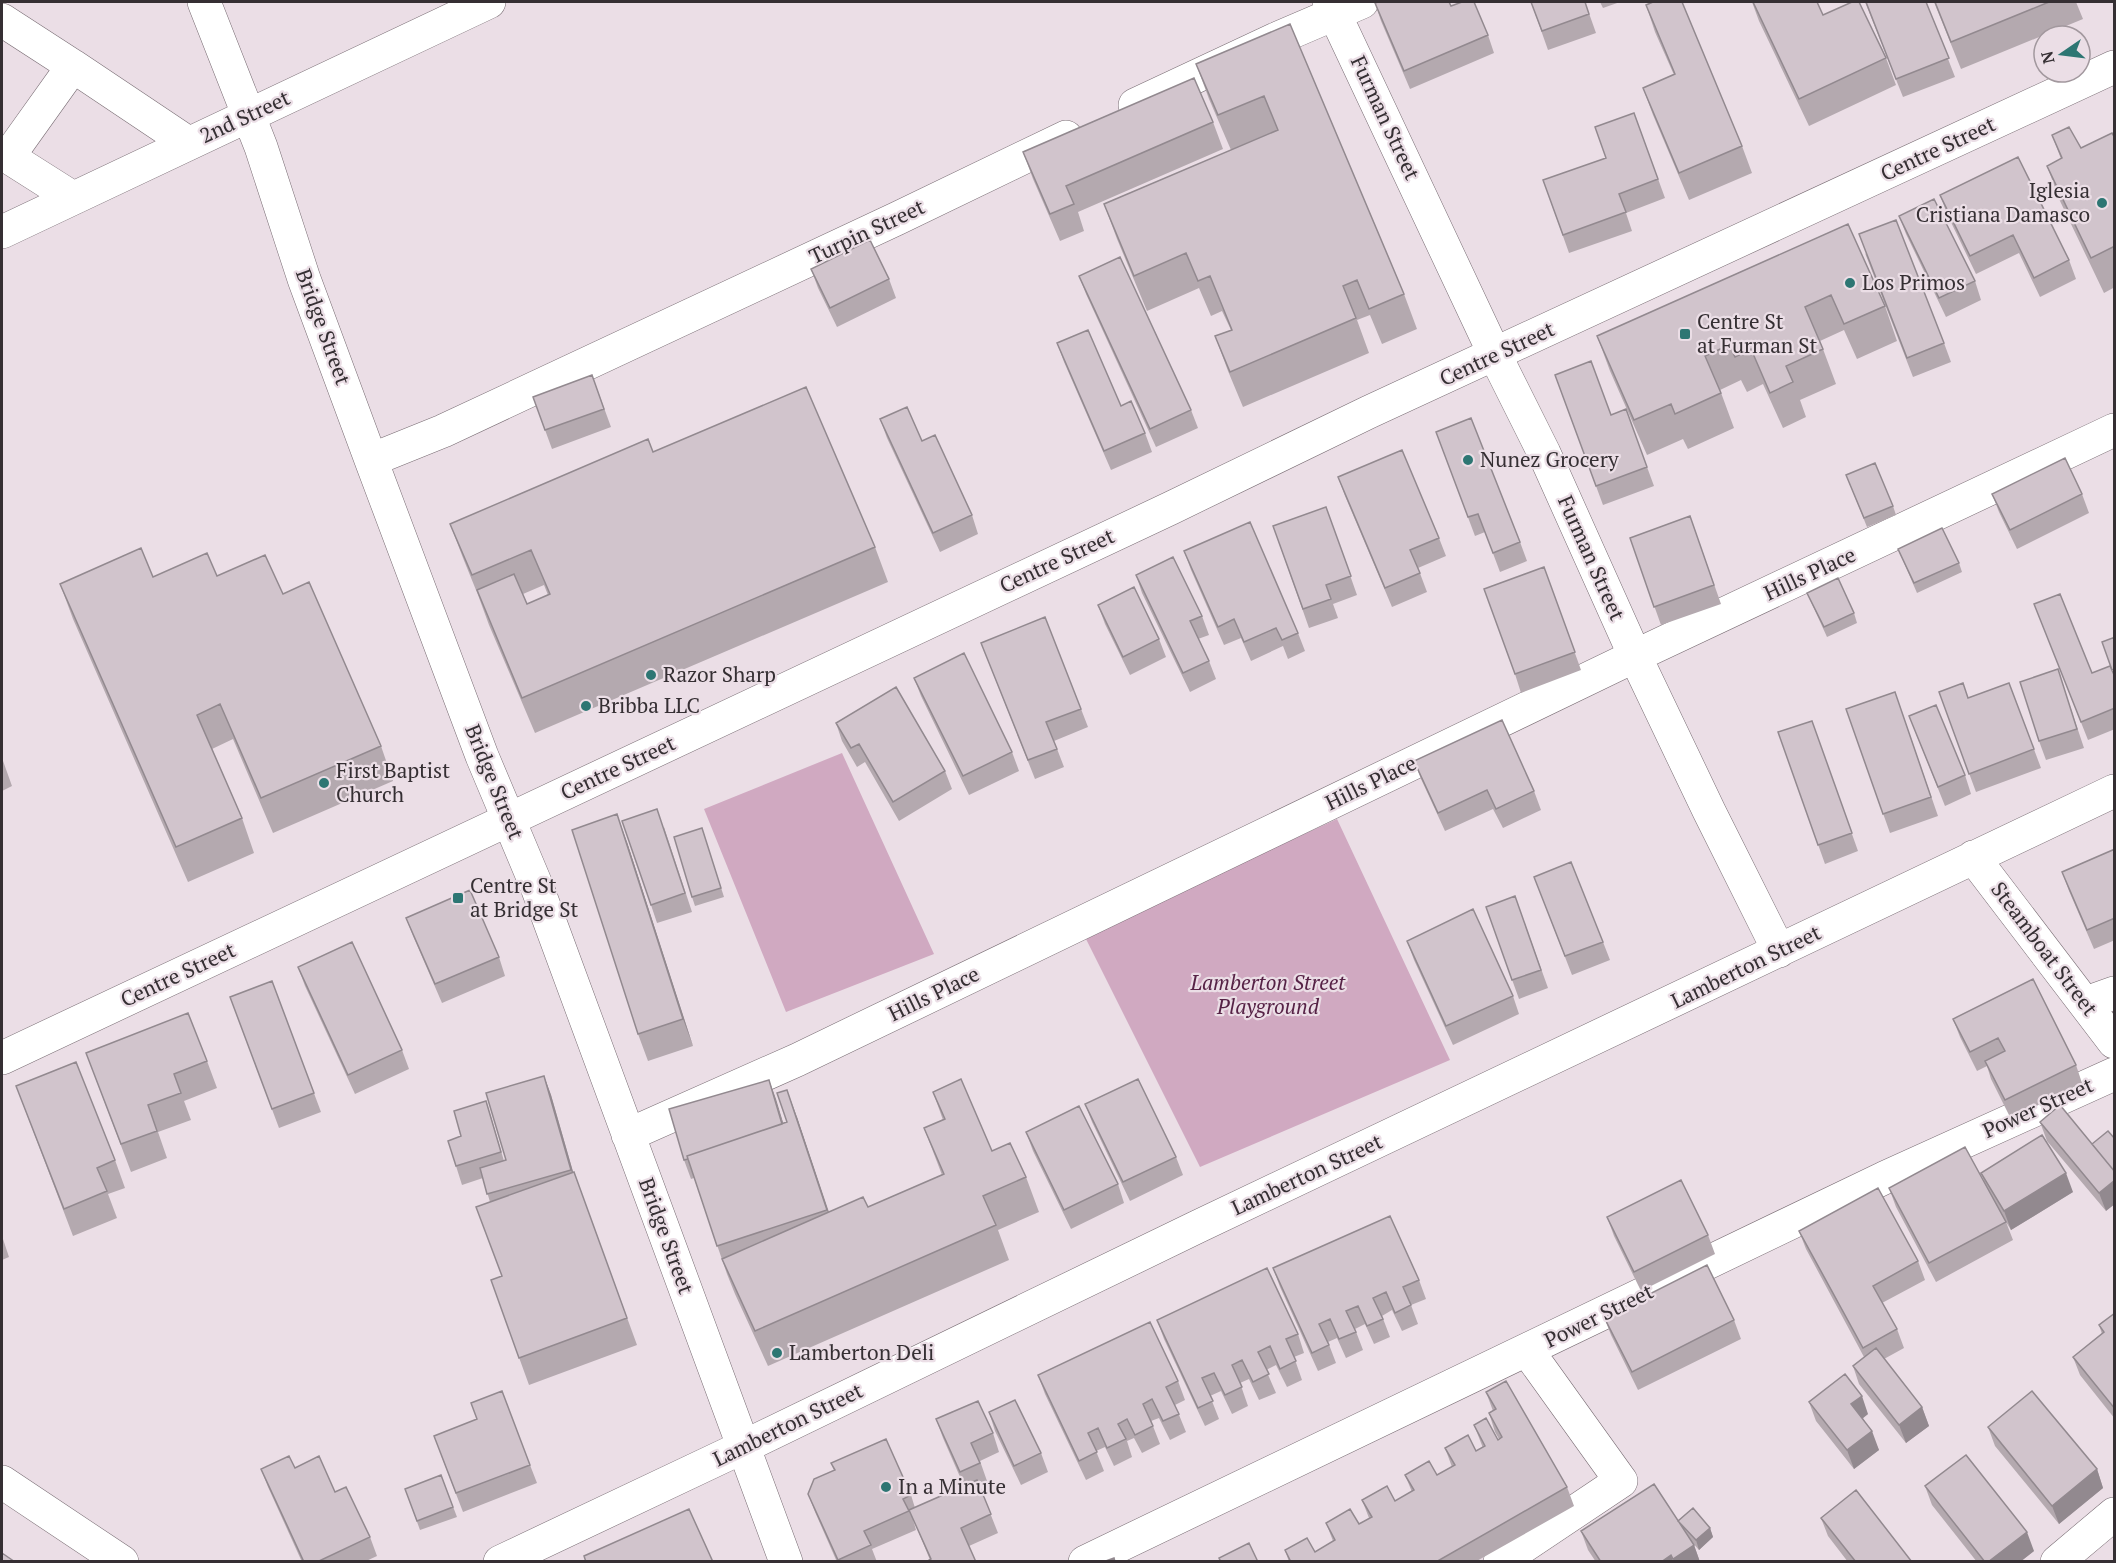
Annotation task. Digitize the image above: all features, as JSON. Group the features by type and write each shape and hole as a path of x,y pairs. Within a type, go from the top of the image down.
{"street":[{"name":"Bridge Street","path":"204,2 261,147 304,279 371,460 482,756 537,887 786,1562"},
{"name":"2nd Street","path":"2,232 489,2"},
{"name":"Turpin Street","path":"371,460 443,431 875,229 1342,6"},
{"name":"Furman Street","path":"1342,6 1368,82 1495,355 1544,453 1635,656 1709,812 1779,951"},
{"path":"2,20 188,143"},
{"path":"73,66 5,155 73,198"},
{"name":"Centre Street","path":"2,1059 1161,513 1369,412 2115,67"},
{"name":"Hills Place","path":"628,1136 797,1060 1635,656 2115,430"},
{"name":"Lamberton Street","path":"500,1562 1199,1226 2115,791"},
{"name":"Steamboat Street","path":"1973,857 2100,998 2115,1042"},
{"name":"Power Street","path":"1085,1562 1884,1178 2115,1074"},
{"path":"1500,1562 1621,1481 1527,1350"},
{"path":"2,1482 122,1562"},
{"path":"2057,1562 2115,1514"}],"green space":[{"path":"842,753 934,954 786,1012 704,809"},
{"name":"Lamberton Street Playground","path":"1337,819 1450,1060 1200,1167 1084,935"}],"building":[{"path":"1449,2 1451,6 1462,2 1474,2 1488,35 1404,71 1375,3"},
{"path":"1531,2 1585,2 1589,14 1542,31"},
{"path":"1653,2 1682,2 1742,146 1679,173 1643,88 1675,74 1646,5"},
{"path":"1753,2 1817,2 1823,15 1852,2 1859,2 1886,58 1799,99"},
{"path":"1866,2 1926,2 1949,58 1896,79"},
{"path":"1935,2 2049,2 1951,42"},
{"path":"1290,24 1404,294 1369,309 1357,280 1343,286 1356,318 1230,372 1215,336 1232,330 1210,276 1198,281 1186,253 1134,276 1104,204 1278,130 1264,96 1218,115 1196,64"},
{"path":"1194,78 1213,122 1066,186 1074,204 1050,214 1023,152"},
{"path":"1634,113 1658,179 1619,194 1626,212 1563,235 1543,180 1606,158 1595,127"},
{"path":"2069,127 2081,148 2112,133 2115,138 2115,246 2091,258 2047,166 2062,158 2052,135"},
{"path":"2018,157 2069,260 2034,278 2013,235 1970,256 1940,195"},
{"path":"1934,199 1975,281 1939,298 1899,216"},
{"path":"1896,220 1944,343 1907,358 1859,234"},
{"path":"1848,224 1885,306 1844,324 1831,295 1805,307 1823,349 1786,366 1793,382 1770,393 1751,349 1735,357 1729,345 1705,356 1721,393 1675,414 1671,404 1634,420 1597,336"},
{"path":"870,240 889,279 830,308 811,269"},
{"path":"1120,257 1191,410 1150,429 1079,276"},
{"path":"1088,330 1121,406 1131,401 1145,433 1104,451 1057,343"},
{"path":"1591,361 1611,415 1626,409 1647,467 1596,486 1555,375"},
{"path":"592,375 604,409 545,430 533,397"},
{"path":"806,387 875,547 522,698 477,590 514,574 527,604 550,594 531,550 472,575 450,524 648,439 653,452"},
{"path":"907,407 922,441 935,435 972,515 933,533 880,419"},
{"path":"1471,418 1520,542 1493,553 1478,514 1468,517 1436,432"},
{"path":"1402,450 1439,538 1410,550 1420,573 1385,588 1338,477"},
{"path":"2065,458 2082,494 2010,530 1992,494"},
{"path":"1875,463 1893,506 1864,518 1846,475"},
{"path":"1326,507 1351,576 1326,585 1331,599 1303,609 1273,526"},
{"path":"1690,516 1714,585 1654,607 1630,538"},
{"path":"1250,522 1298,633 1282,640 1276,628 1244,642 1234,619 1218,627 1184,551"},
{"path":"1942,528 1959,563 1914,583 1898,549"},
{"path":"141,548 153,577 207,553 217,576 265,555 283,594 309,582 381,746 261,798 220,704 197,715 242,818 176,847 60,584"},
{"path":"1173,557 1202,616 1190,621 1209,661 1183,673 1136,575"},
{"path":"1544,567 1575,652 1515,674 1484,589"},
{"path":"1838,578 1854,613 1824,627 1807,593"},
{"path":"1134,587 1159,639 1123,657 1098,605"},
{"path":"2060,594 2092,673 2110,666 2115,677 2115,708 2081,722 2034,604"},
{"path":"1045,617 1081,709 1046,722 1057,749 1028,760 981,643"},
{"path":"2115,637 2115,669 2112,670 2102,642"},
{"path":"964,653 1012,752 963,776 914,678"},
{"path":"2058,669 2077,729 2039,741 2020,682"},
{"path":"1963,683 1968,698 2009,683 2034,749 1969,774 1939,692"},
{"path":"896,687 945,771 893,802 859,744 851,748 836,723"},
{"path":"1895,692 1931,797 1883,814 1846,709"},
{"path":"1936,705 1965,775 1938,787 1909,716"},
{"path":"1502,720 1534,791 1496,809 1487,790 1438,813 1414,761"},
{"path":"1812,721 1852,833 1818,845 1778,732"},
{"path":"657,809 685,893 651,905 622,821"},
{"path":"617,814 683,1019 638,1034 572,830"},
{"path":"702,828 721,888 692,897 674,837"},
{"path":"2115,849 2115,918 2087,930 2062,872"},
{"path":"1571,862 1603,942 1565,956 1534,877"},
{"path":"470,890 499,957 435,984 406,918"},
{"path":"1515,896 1541,970 1512,980 1486,907"},
{"path":"1473,909 1513,996 1446,1026 1407,941"},
{"path":"352,942 402,1050 348,1075 298,967"},
{"path":"2033,979 2076,1065 2005,1100 1985,1061 2005,1051 1998,1038 1970,1052 1953,1019"},
{"path":"272,981 314,1093 272,1109 230,997"},
{"path":"188,1013 207,1061 174,1074 181,1093 148,1105 157,1131 121,1144 86,1053"},
{"path":"76,1062 115,1160 97,1168 107,1191 64,1209 16,1086"},
{"path":"544,1076 571,1170 487,1194 480,1168 506,1160 486,1093"},
{"path":"961,1079 992,1151 1010,1143 1026,1177 983,1196 996,1225 755,1331 722,1259 863,1197 868,1207 944,1174 924,1128 945,1119 933,1092"},
{"path":"1138,1079 1176,1157 1123,1182 1085,1104"},
{"path":"769,1080 782,1124 687,1156 688,1159 684,1160 669,1109"},
{"path":"787,1090 827,1210 717,1246 687,1156 787,1122 777,1093"},
{"path":"486,1101 501,1152 456,1166 448,1141 461,1136 454,1111"},
{"path":"2060,1105 2115,1172 2115,1180 2099,1193 2040,1122"},
{"path":"1079,1106 1118,1184 1064,1210 1026,1132"},
{"path":"2108,1131 2115,1139 2115,1172 2092,1144"},
{"path":"2042,1135 2066,1173 2004,1211 1981,1173"},
{"path":"1965,1147 2006,1222 1929,1263 1889,1188"},
{"path":"574,1172 627,1318 519,1358 491,1280 502,1276 476,1207"},
{"path":"1681,1180 1708,1235 1634,1272 1607,1217"},
{"path":"1878,1188 1918,1261 1873,1286 1897,1329 1863,1348 1799,1231"},
{"path":"1390,1216 1419,1280 1403,1287 1411,1305 1395,1313 1386,1292 1373,1298 1383,1319 1367,1326 1358,1306 1346,1311 1356,1332 1339,1339 1330,1319 1319,1324 1329,1345 1312,1353 1273,1268"},
{"path":"1707,1265 1734,1320 1632,1372 1604,1317"},
{"path":"1267,1268 1298,1334 1286,1339 1296,1361 1280,1369 1270,1346 1258,1352 1269,1374 1253,1382 1242,1360 1232,1365 1242,1387 1225,1395 1214,1373 1202,1378 1213,1401 1198,1408 1157,1320"},
{"path":"2115,1313 2115,1409 2073,1357 2104,1332 2099,1325"},
{"path":"1150,1322 1178,1381 1166,1387 1179,1414 1163,1421 1152,1399 1143,1404 1153,1426 1135,1435 1127,1419 1118,1424 1126,1439 1107,1448 1098,1428 1088,1433 1097,1452 1079,1461 1038,1375"},
{"path":"1876,1348 1922,1407 1899,1425 1853,1366"},
{"path":"1845,1374 1862,1396 1851,1404 1872,1431 1847,1450 1809,1402"},
{"path":"1506,1381 1567,1487 1436,1562 1291,1562 1285,1550 1307,1538 1315,1552 1335,1540 1326,1523 1350,1509 1359,1524 1372,1517 1362,1500 1387,1486 1395,1501 1414,1490 1405,1475 1429,1461 1437,1475 1455,1465 1445,1448 1468,1435 1476,1451 1485,1446 1474,1425 1486,1418 1498,1440 1502,1437 1489,1413 1496,1409 1486,1392"},
{"path":"502,1391 530,1465 456,1493 434,1436 477,1419 471,1403"},
{"path":"2032,1391 2097,1469 2052,1506 1988,1427"},
{"path":"1015,1400 1041,1453 1014,1466 989,1412"},
{"path":"978,1401 993,1433 971,1443 980,1463 960,1472 936,1419"},
{"path":"886,1439 911,1495 903,1499 909,1511 864,1531 871,1545 838,1560 808,1494 814,1479 835,1470 831,1463"},
{"path":"1966,1455 2027,1532 1988,1562 1985,1562 1925,1486"},
{"path":"289,1456 295,1468 319,1456 335,1492 346,1487 370,1537 317,1562 304,1562 261,1469"},
{"path":"441,1475 453,1507 417,1521 405,1489"},
{"path":"977,1480 991,1514 961,1528 976,1562 926,1562 931,1559 909,1510"},
{"path":"1654,1484 1694,1545 1673,1559 1671,1555 1661,1562 1601,1562 1581,1531"},
{"path":"1856,1490 1912,1562 1856,1562 1821,1518"},
{"path":"1693,1508 1710,1528 1696,1540 1678,1521"},
{"path":"689,1509 713,1562 586,1562 584,1556"},
{"path":"1249,1543 1258,1562 1221,1562 1219,1558"},
{"path":"2,1553 15,1562 2,1562"},
{"path":"1114,1558 1115,1562 1103,1562"}],"place":[{"name":"Iglesia Cristiana Damasco","path":"2102,203"},
{"name":"Los Primos","path":"1850,283"},
{"name":"Centre St at Furman St","path":"1685,334"},
{"name":"Nunez Grocery","path":"1468,460"},
{"name":"Razor Sharp","path":"651,675"},
{"name":"Bribba LLC","path":"586,706"},
{"name":"First Baptist Church","path":"324,783"},
{"name":"Centre St at Bridge St","path":"458,898"},
{"name":"Lamberton Deli","path":"777,1353"},
{"name":"In a Minute","path":"886,1487"}]}
